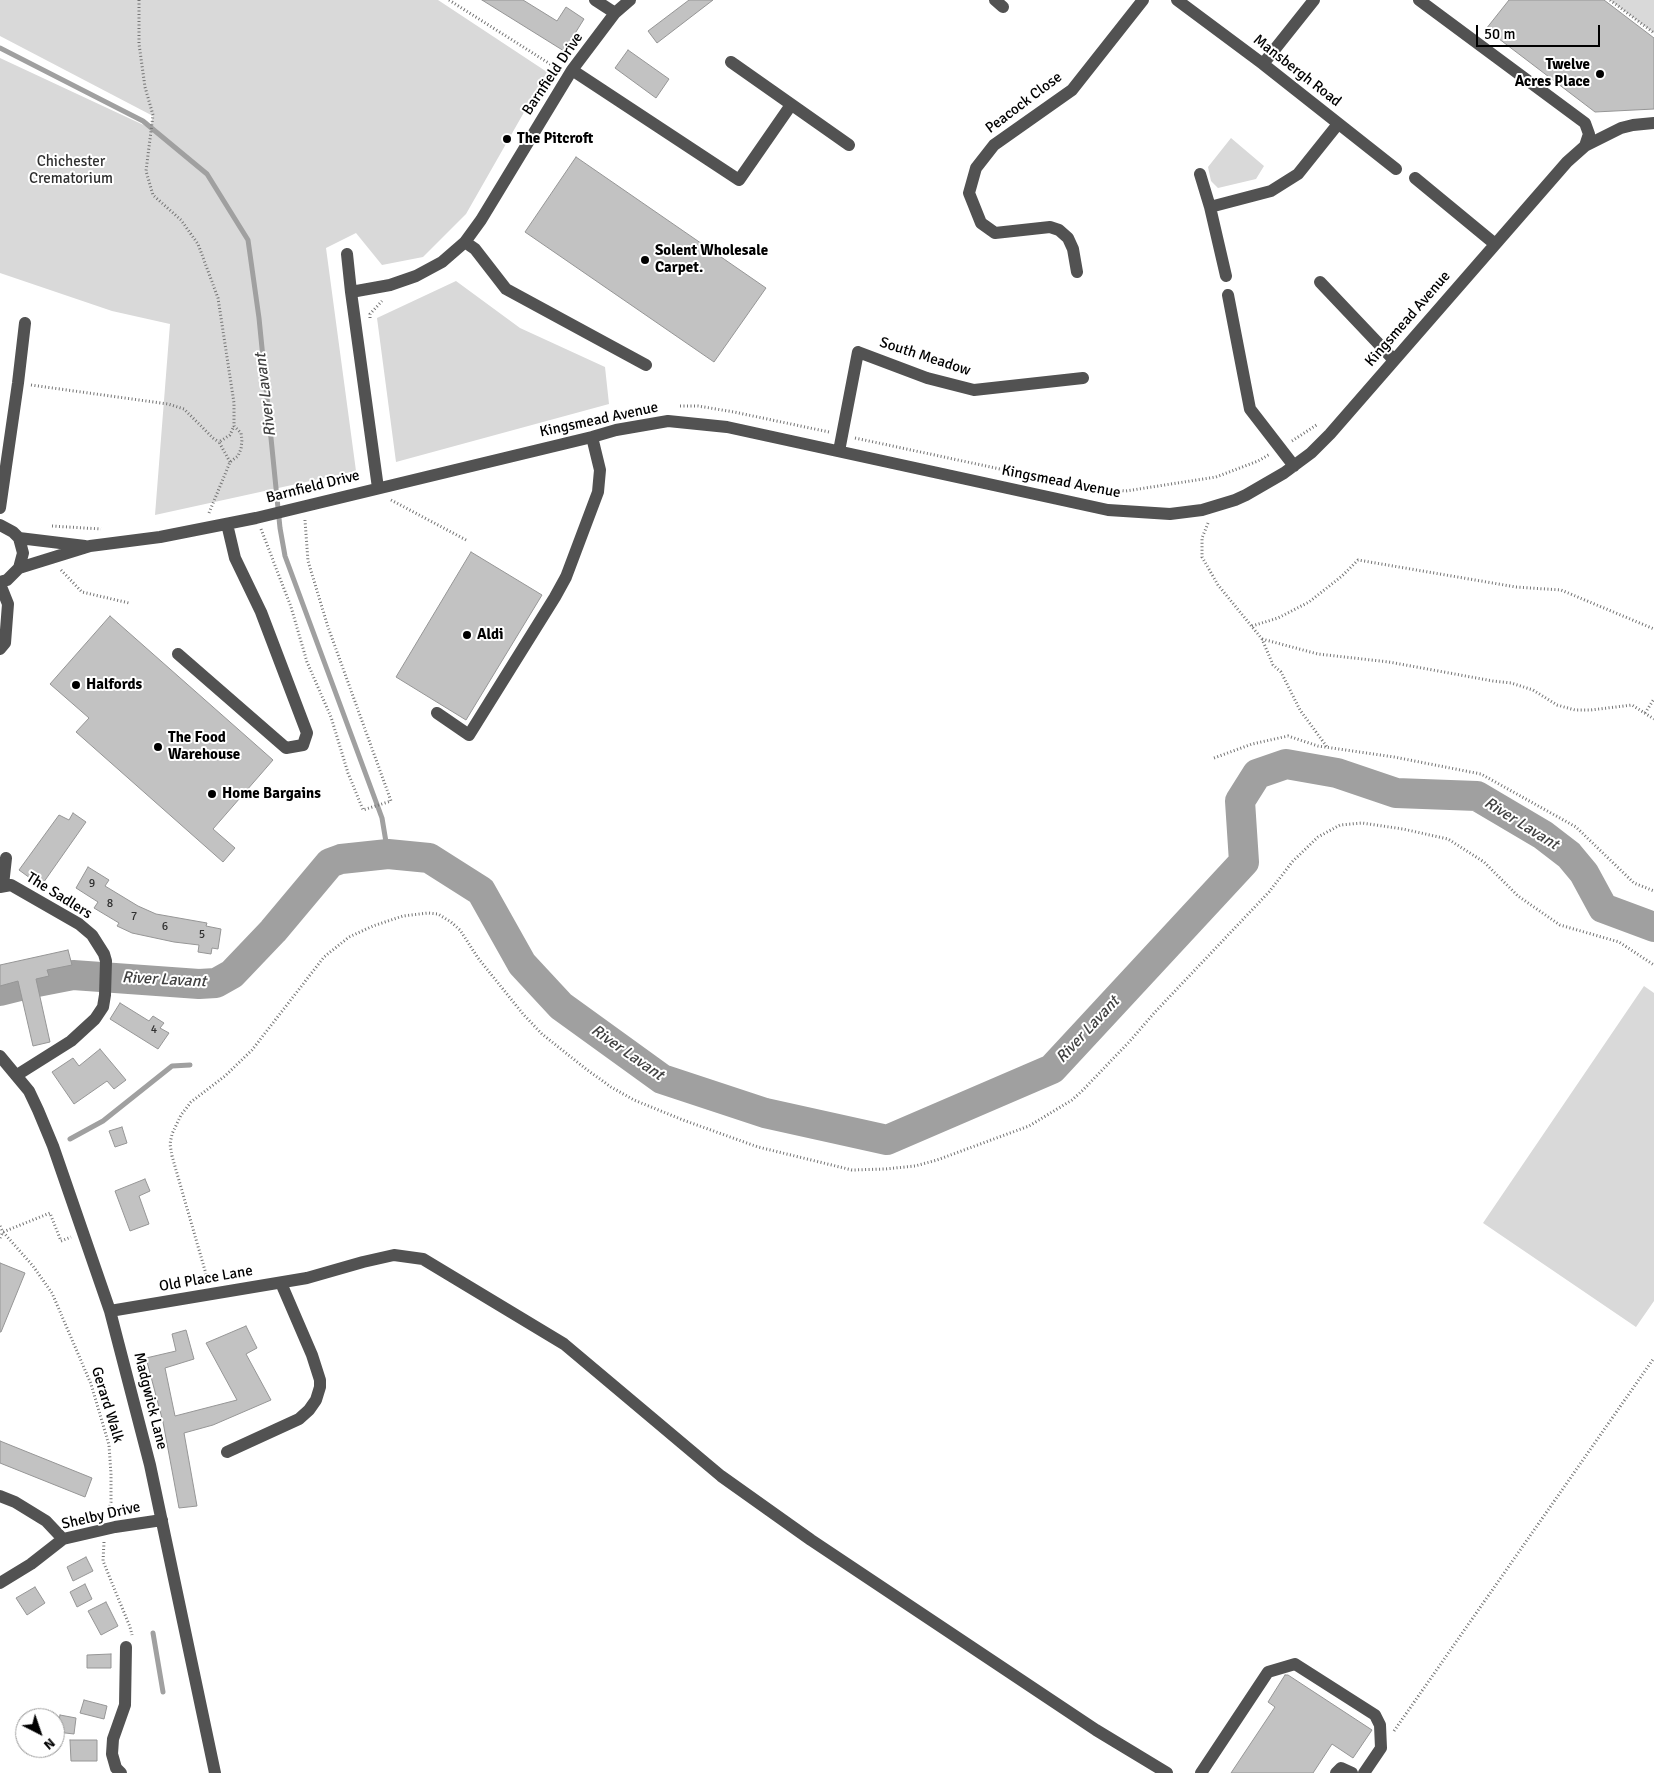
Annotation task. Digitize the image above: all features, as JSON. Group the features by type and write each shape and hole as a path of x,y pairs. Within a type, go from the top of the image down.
{"street":[{"path":"596,0 615,13"},
{"name":"Barnfield Drive","path":"351,292 390,285 416,276 442,262 465,242 481,220 571,73 615,13 630,0"},
{"name":"Peacock Close","path":"1077,272 1073,249 1068,238 1059,230 1050,227 995,233 981,223 969,193 976,168 994,145 1072,90 1143,0"},
{"name":"Mansbergh Road","path":"1177,0 1263,64 1396,169"},
{"path":"1263,64 1314,0"},
{"path":"1419,0 1585,123 1589,134 1585,146"},
{"path":"731,62 849,146"},
{"path":"571,73 739,180 791,105"},
{"name":"Kingsmead Avenue","path":"376,488 616,430 668,422 727,427 1108,510 1170,514 1202,510 1235,500 1284,473 1310,453 1330,434 1494,244 1567,162 1585,146 1633,124 1654,123"},
{"path":"1210,207 1271,191 1285,183 1298,174 1338,124"},
{"path":"1200,174 1210,207 1226,276"},
{"path":"1415,178 1494,244"},
{"path":"465,242 475,249 506,289 646,365"},
{"name":"Barnfield Drive","path":"0,583 14,575 19,568 90,546 228,524 309,506 376,488 347,254"},
{"path":"1320,282 1394,360"},
{"path":"1228,295 1250,409 1294,466"},
{"path":"0,508 25,323"},
{"name":"South Meadow","path":"839,451 858,352 926,378 974,390 1084,378"},
{"path":"437,713 469,735 555,597 566,577 598,492 600,470 592,437"},
{"path":"178,654 286,748 303,745 307,733 261,612 236,558 228,524"},
{"name":"Barnfield Drive","path":"0,525 14,532 19,538 90,546"},
{"path":"19,538 23,553 19,568"},
{"path":"0,583 8,604 5,643 0,649"},
{"name":"The Sadlers","path":"6,858 1,886 11,885 79,924 92,935 104,954 106,961 103,1007 95,1019 70,1041 17,1075"},
{"name":"Madgwick Lane","path":"0,1056 29,1091 38,1110 84,1232 110,1311 133,1394 162,1520 215,1773"},
{"name":"Old Place Lane","path":"110,1311 307,1278 394,1255 423,1259 564,1344 721,1476 811,1540 1096,1730 1167,1773"},
{"path":"227,1452 300,1419 316,1400 320,1380 312,1355 281,1282"},
{"path":"0,1496 15,1502 46,1521 62,1539"},
{"name":"Shelby Drive","path":"0,1583 31,1564 62,1539 105,1529 162,1520"},
{"path":"114,1771 113,1739 125,1705 130,1645"},
{"path":"1201,1773 1268,1672 1295,1664 1375,1715 1380,1725 1381,1748 1364,1773"},
{"path":"1336,1773 1341,1768 1352,1773"}],"path":[{"path":"138,0 139,44 145,87 153,115 146,171 153,195 181,220 198,244 218,298 234,403 234,426 230,435 220,442"},
{"path":"449,0 571,73"},
{"path":"1610,0 1654,33"},
{"path":"18,383 168,404 184,409 213,438 220,442 230,462"},
{"path":"209,513 230,462 238,456 241,449 241,433 234,426"},
{"path":"376,488 388,498 468,541"},
{"path":"256,518 291,607 307,662 331,716 348,773 363,810 368,809 391,801 349,688 308,561 309,506"},
{"path":"1208,523 1202,538 1202,557 1218,585 1262,638 1274,665 1281,672 1300,710 1327,747"},
{"path":"45,526 108,529"},
{"path":"1252,626 1278,618 1309,602 1342,576 1358,560 1516,587 1561,590 1654,629"},
{"path":"56,564 82,592 130,603"},
{"path":"1262,638 1318,654 1389,662 1511,683 1533,690 1557,705 1575,710 1632,705 1654,718"},
{"path":"1646,713 1654,699"},
{"path":"1214,758 1252,744 1288,736 1318,746 1394,757 1481,774 1576,827 1634,883 1654,891"},
{"path":"211,1294 172,1156 170,1144 172,1134 181,1115 196,1098 225,1076 252,1050 324,957 349,937 403,916 428,913 438,914 452,922 517,1007 542,1034 599,1078 634,1100 758,1147 852,1170 916,1166 937,1160 1029,1126 1072,1100 1269,892 1293,861 1318,837 1340,825 1362,823 1403,829 1448,839 1484,862 1518,896 1560,925 1619,942 1654,965"},
{"path":"0,1238 3,1232 50,1213 61,1241 84,1232"},
{"name":"Gerard Walk","path":"0,1226 3,1232 33,1266 52,1293 91,1384 109,1445 111,1474 111,1502 105,1529 103,1560 130,1627 130,1645"},
{"path":"1381,1748 1416,1701 1654,1358"}],"green space":[{"name":"Chichester Crematorium","path":"0,0 438,0 547,72 466,214 423,257 382,265 356,233 326,248 356,471 155,515 170,324 112,311 0,273 0,58 150,128 153,116 0,36"},
{"path":"1610,0 1654,0 1654,33"},
{"path":"1231,138 1264,166 1256,179 1218,188 1211,181 1208,167"},
{"path":"456,281 520,328 605,367 609,404 396,462 377,318"},
{"path":"1644,986 1654,993 1654,1301 1636,1327 1483,1223"}],"building":[{"path":"482,0 523,0 557,21 566,7 584,19 564,51"},
{"path":"689,0 713,0 657,43 648,31"},
{"name":"Twelve Acres Place","path":"1509,0 1604,0 1654,38 1654,109 1595,112 1486,29"},
{"path":"628,50 669,79 656,98 615,68"},
{"name":"Solent Wholesale Carpet.","path":"576,157 766,288 714,362 525,232"},
{"path":"471,552 542,595 466,720 396,677"},
{"path":"110,616 273,760 213,829 235,848 223,862 76,732 89,718 50,684"},
{"path":"73,813 86,822 41,886 19,870 59,815 69,820"},
{"path":"88,867 109,880 105,886 138,906 156,914 207,923 206,926 221,929 218,949 212,948 211,954 198,952 199,945 132,933 117,926 119,923 94,908 98,902 76,888"},
{"path":"68,950 72,965 47,970 49,976 36,979 50,1042 33,1046 18,981 0,986 0,965"},
{"path":"120,1003 149,1021 153,1016 164,1023 160,1028 169,1033 158,1049 110,1019"},
{"path":"100,1049 126,1080 114,1089 107,1081 74,1104 52,1072 73,1058 79,1066"},
{"path":"122,1127 127,1143 115,1147 109,1131"},
{"path":"145,1179 150,1191 139,1196 149,1224 130,1231 115,1191"},
{"path":"0,1263 25,1273 1,1332 0,1332"},
{"path":"246,1326 257,1348 246,1354 271,1400 213,1425 184,1433 197,1506 179,1508 163,1422 146,1358 176,1351 172,1334 186,1330 194,1359 165,1368 175,1416 237,1400 206,1343"},
{"path":"0,1441 92,1478 85,1497 0,1463"},
{"path":"86,1557 93,1571 73,1581 67,1567"},
{"path":"85,1584 92,1599 77,1607 70,1592"},
{"path":"35,1587 45,1603 27,1615 16,1598"},
{"path":"106,1602 118,1626 101,1635 88,1611"},
{"path":"111,1654 111,1668 87,1668 87,1655"},
{"path":"1285,1675 1288,1675 1372,1730 1353,1758 1332,1744 1313,1773 1231,1773 1275,1707 1268,1702"},
{"path":"84,1700 107,1706 104,1719 80,1713"},
{"path":"65,1716 76,1718 74,1734 65,1733"},
{"path":"70,1740 97,1740 97,1761 71,1761"}],"waterway":[{"name":"River Lavant","path":"0,48 143,121 207,174 248,240 259,318 280,528 285,556 382,818 388,854"},
{"name":"River Lavant","path":"37,982 73,975 199,984 216,983 232,974 273,931 330,863 341,859 388,854 429,858 481,891 522,964 561,1006 662,1079 765,1113 887,1140 1052,1069 1244,862 1240,801 1257,774 1286,764 1337,773 1396,793 1477,796 1543,835 1569,855 1584,873 1603,908 1654,927"},
{"name":"River Lavant","path":"0,991 20,986"},
{"path":"70,1139 103,1121 172,1066 190,1065"},
{"path":"153,1633 163,1692"}],"place":[{"name":"Twelve Acres Place","path":"1600,74"},
{"name":"The Pitcroft","path":"507,139"},
{"name":"Solent Wholesale Carpet.","path":"645,260"},
{"name":"Aldi","path":"467,635"},
{"name":"Halfords","path":"76,685"},
{"name":"The Food Warehouse","path":"158,747"},
{"name":"Home Bargains","path":"212,794"}]}
